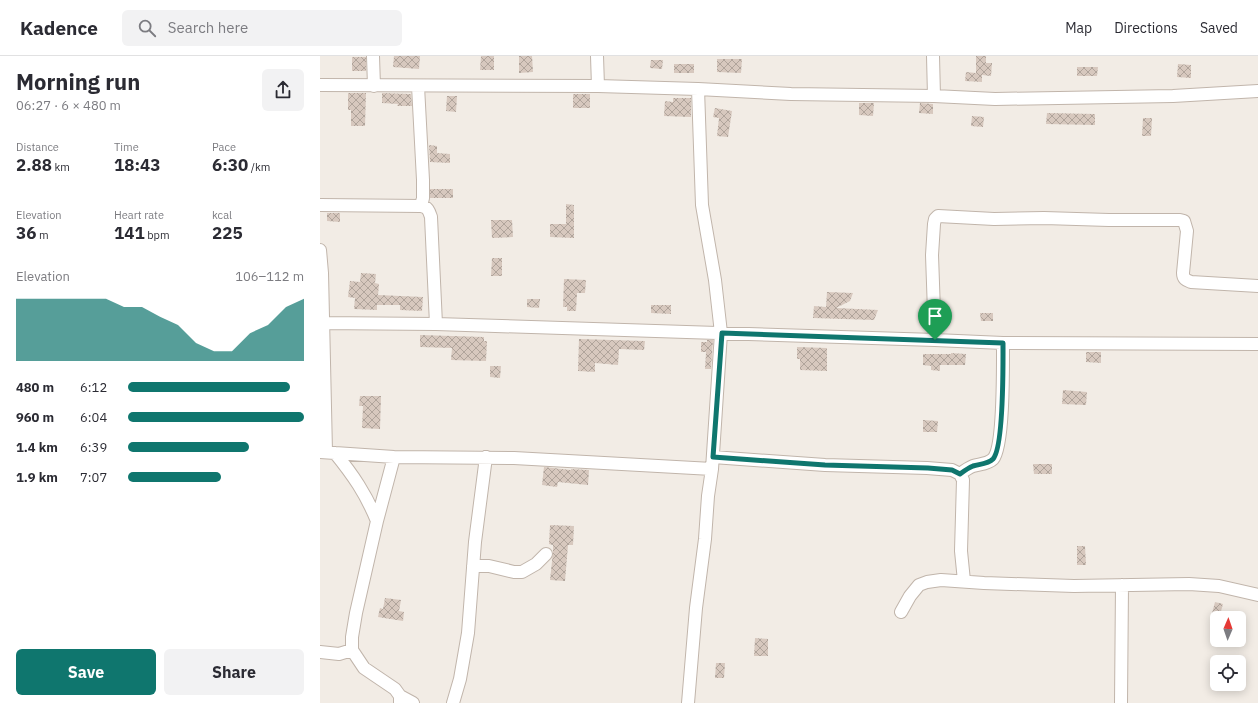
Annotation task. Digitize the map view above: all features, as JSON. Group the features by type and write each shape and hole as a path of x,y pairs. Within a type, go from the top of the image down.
{"street":[{"path":"373,56 374,86"},
{"path":"597,56 598,86"},
{"path":"933,56 934,96"},
{"path":"320,85 598,86 791,94 934,96 995,100 1173,96 1258,90"},
{"path":"418,86 423,180 423,198 421,206"},
{"path":"688,703 696,608 705,539 712,463 722,333 715,280 702,205 698,89"},
{"path":"320,205 421,206 430,211 436,324"},
{"path":"935,340 932,255 934,224 935,219 938,216 994,219 1044,218 1180,220 1184,221 1187,231 1183,273 1183,278 1185,280 1191,282 1258,286"},
{"path":"320,250 322,273 321,323 327,453 356,478 377,521"},
{"path":"321,323 436,324 1003,343 1258,344"},
{"path":"960,474 975,466 989,462 994,458 1001,424 1003,343"},
{"path":"327,453 394,457 486,457 825,465 952,470 960,474 963,480 961,551 964,581"},
{"path":"394,457 390,477 377,521 356,613 352,637 352,650 364,668 395,689 400,700 413,703"},
{"path":"453,703 460,679 468,633 475,542 486,457"},
{"path":"473,566 489,566 514,572 522,572 536,564 546,554"},
{"path":"901,612 910,596 919,585 942,580 1074,586 1166,584 1219,586 1258,595"},
{"path":"1120,703 1122,585"},
{"path":"320,652 339,654 352,650"}],"building":[{"path":"394,56 420,56 419,69 393,67"},
{"path":"481,56 494,56 494,70 480,70"},
{"path":"519,56 532,56 533,72 519,73"},
{"path":"976,56 986,56 986,63 992,63 991,76 982,75 982,82 965,81 966,72 976,73"},
{"path":"352,57 366,57 366,71 352,71"},
{"path":"717,59 742,59 741,73 717,72"},
{"path":"651,60 663,60 662,69 650,68"},
{"path":"674,64 694,64 694,73 674,73"},
{"path":"1178,64 1191,65 1191,78 1177,77"},
{"path":"1077,67 1098,67 1097,76 1077,76"},
{"path":"348,93 366,93 365,126 351,126 351,110 348,110"},
{"path":"382,93 411,94 412,106 397,106 398,104 382,103"},
{"path":"573,94 590,94 590,108 573,108"},
{"path":"447,96 457,96 456,112 446,111"},
{"path":"673,98 691,98 691,117 664,116 665,101 673,102"},
{"path":"859,103 874,103 873,116 859,115"},
{"path":"920,103 933,104 933,114 919,113"},
{"path":"715,108 732,111 728,137 717,136 719,118 713,117"},
{"path":"1047,113 1095,114 1095,125 1046,124"},
{"path":"972,116 984,117 983,127 971,126"},
{"path":"1143,118 1152,118 1151,136 1142,136"},
{"path":"429,145 437,146 437,153 450,154 450,163 430,162"},
{"path":"430,189 453,189 453,198 430,198"},
{"path":"566,204 574,205 574,238 550,237 550,224 566,224"},
{"path":"327,213 340,213 340,222 327,221"},
{"path":"491,220 512,220 513,237 492,238"},
{"path":"492,258 502,258 502,276 491,276"},
{"path":"361,273 376,274 375,283 379,284 378,295 423,297 422,311 400,310 400,305 377,305 377,310 354,309 355,298 348,297 350,281 360,282"},
{"path":"564,279 586,280 585,293 577,293 576,311 567,311 567,307 563,307"},
{"path":"827,292 853,293 850,301 836,308 878,310 874,320 813,318 814,306 826,307"},
{"path":"527,299 540,299 539,308 527,307"},
{"path":"651,305 671,305 671,314 651,313"},
{"path":"980,313 993,313 993,321 981,321"},
{"path":"420,335 484,337 484,341 487,341 486,361 451,360 452,348 420,347"},
{"path":"579,339 645,341 644,350 619,349 618,365 595,363 595,372 578,371"},
{"path":"707,340 713,340 711,369 705,369 706,352 701,352 701,342 707,342"},
{"path":"797,347 827,348 827,371 800,370 800,359 797,359"},
{"path":"1086,352 1101,352 1101,363 1086,362"},
{"path":"923,354 966,354 965,365 940,365 940,371 931,370 931,366 923,365"},
{"path":"490,366 501,366 500,378 490,377"},
{"path":"1063,390 1087,392 1086,405 1062,404"},
{"path":"360,396 381,396 380,429 362,428 363,406 359,406"},
{"path":"923,420 938,421 937,432 923,432"},
{"path":"1033,464 1052,464 1052,474 1034,474"},
{"path":"544,467 589,470 588,485 558,482 557,487 542,485"},
{"path":"550,525 574,526 573,545 568,545 565,581 550,580 553,545 549,544"},
{"path":"1077,546 1085,546 1086,565 1077,565"},
{"path":"385,598 401,600 399,611 404,612 403,621 378,617 380,608 383,609"},
{"path":"1215,602 1223,604 1221,611 1213,611"},
{"path":"755,638 768,639 768,656 754,656"},
{"path":"716,663 725,663 724,678 715,678"}],"route":[{"path":"722,333 935,340 1003,343 1001,424 997,450 994,458 989,462 975,466 960,474 952,470 928,468 825,465 713,457 722,333"}]}
